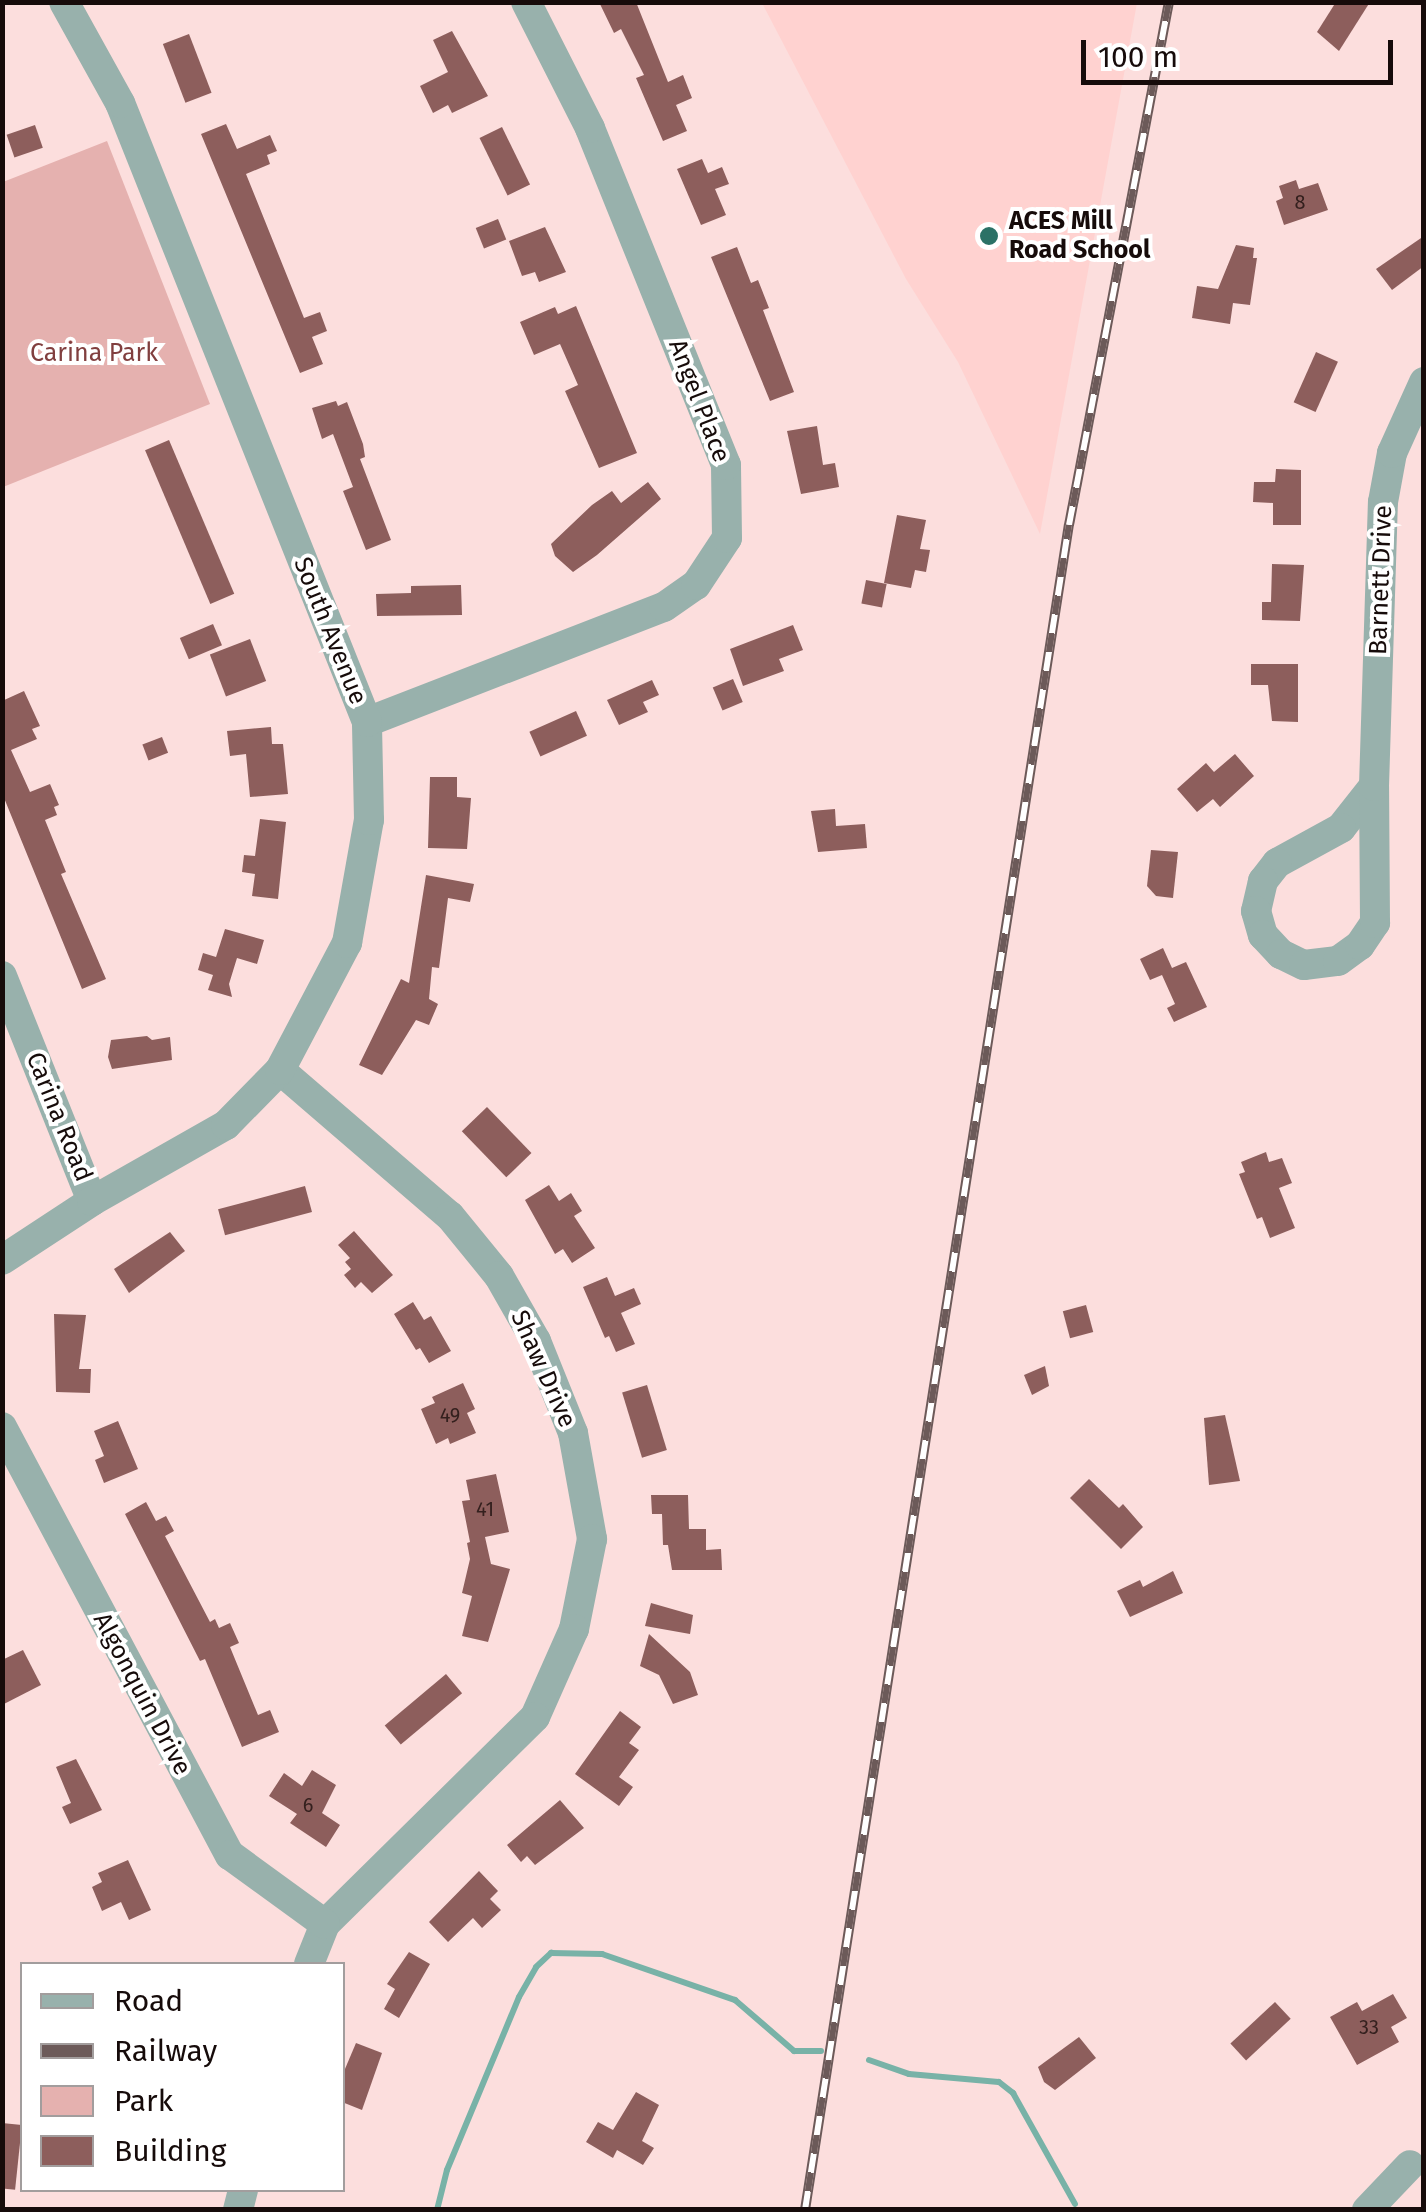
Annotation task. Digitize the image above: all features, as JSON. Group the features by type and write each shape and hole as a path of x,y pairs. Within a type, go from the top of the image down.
{"street":[{"name":"South Avenue","path":"2,1260 92,1201 226,1125 280,1070 347,943 367,849 367,722 120,103 64,2"},
{"name":"Angel Place","path":"367,722 664,607 696,584 727,538 726,465 590,128 526,2"},
{"name":"Barnett Drive","path":"1374,786 1341,828 1278,863 1263,881 1256,911 1264,935 1281,954 1304,965 1338,962 1360,945 1375,923 1374,786 1382,502 1392,453 1424,382"},
{"name":"Carina Road","path":"2,976 92,1201"},
{"name":"Shaw Drive","path":"280,1070 450,1216 499,1276 536,1341 573,1433 592,1539 574,1629 535,1718 325,1924 311,1962"},
{"name":"Algonquin Drive","path":"2,1427 230,1855 325,1924"},
{"path":"1367,2210 1410,2165"}],"shaded area":[{"name":"ACES Mill Road School","path":"762,3 1137,3 1040,534 958,362 906,279"}],"green space":[{"name":"Carina Park","path":"107,141 210,404 3,487 3,182"}],"building":[{"path":"599,2 636,2 668,82 683,75 692,98 676,105 687,131 663,141 636,78 644,75 621,29 614,33"},
{"path":"1336,2 1370,2 1339,51 1317,32"},
{"path":"452,31 488,96 452,113 448,105 433,113 420,86 448,72 433,40"},
{"path":"189,34 212,93 185,103 163,44"},
{"path":"226,124 237,149 270,135 277,151 267,155 270,164 246,174 304,318 320,312 327,331 312,337 323,364 300,373 201,134"},
{"path":"35,125 43,148 14,157 7,135"},
{"path":"502,127 530,185 508,195 480,138"},
{"path":"702,159 708,173 722,167 729,184 715,189 726,215 701,225 677,169"},
{"path":"1296,180 1299,189 1318,183 1328,210 1284,225 1276,201 1283,198 1279,186"},
{"path":"498,219 506,239 484,248 476,228"},
{"path":"545,227 566,272 539,282 535,272 522,276 509,241"},
{"path":"1424,236 1424,266 1392,290 1376,269"},
{"path":"1236,245 1254,248 1253,258 1257,258 1250,305 1233,303 1230,324 1192,318 1197,286 1218,289"},
{"path":"737,247 751,283 758,280 769,308 763,310 794,392 770,401 711,257"},
{"path":"576,306 637,453 599,468 565,391 578,385 560,344 534,355 520,322 555,307 558,314"},
{"path":"1316,352 1338,362 1316,412 1294,402"},
{"path":"336,401 338,406 347,402 363,444 365,457 360,459 391,540 366,550 343,491 353,487 333,434 322,439 312,408"},
{"path":"817,426 823,465 835,463 839,487 801,494 787,431"},
{"path":"169,440 234,594 210,604 145,450"},
{"path":"1276,469 1301,470 1301,525 1273,525 1273,503 1253,502 1254,482 1275,482"},
{"path":"648,482 661,499 597,555 573,572 555,556 551,544 592,505 612,491 621,503"},
{"path":"897,515 926,520 920,549 930,550 926,572 915,570 911,588 884,583"},
{"path":"1272,564 1304,565 1300,621 1262,620 1262,602 1271,602"},
{"path":"866,580 887,584 882,608 861,604"},
{"path":"461,585 462,615 377,616 376,594 411,593 411,586"},
{"path":"213,624 222,645 189,659 180,638"},
{"path":"793,625 803,650 779,659 784,671 743,686 730,649"},
{"path":"250,639 266,681 226,696 210,654"},
{"path":"1251,664 1298,664 1298,722 1272,721 1268,685 1251,685"},
{"path":"733,679 743,702 723,711 713,688"},
{"path":"652,680 659,695 643,702 648,712 619,725 607,700"},
{"path":"24,691 40,726 32,729 37,739 11,750 30,792 50,784 59,805 54,807 57,815 45,820 66,872 61,874 106,979 82,989 2,793 2,701"},
{"path":"576,711 587,736 540,756 529,732"},
{"path":"271,727 272,744 283,744 288,794 250,797 246,754 230,756 227,731"},
{"path":"162,737 168,753 148,760 142,745"},
{"path":"1235,754 1254,776 1220,807 1213,799 1197,812 1177,789 1206,763 1214,772"},
{"path":"430,777 457,777 457,797 471,798 467,849 428,848"},
{"path":"835,809 836,826 865,824 867,848 818,852 811,811"},
{"path":"260,819 286,822 278,899 252,896 255,874 242,872 244,855 255,856"},
{"path":"1151,850 1178,852 1173,898 1156,896 1147,886"},
{"path":"426,875 474,884 470,902 448,898 439,968 432,967 429,999 438,1004 429,1025 416,1020 382,1075 359,1065 401,979 409,983"},
{"path":"225,929 264,940 257,964 237,958 229,984 232,997 208,990 213,975 198,970 203,953 216,957"},
{"path":"1163,948 1172,968 1186,962 1207,1007 1174,1022 1167,1008 1175,1004 1162,975 1150,980 1140,959"},
{"path":"147,1036 152,1040 170,1037 172,1060 112,1069 108,1057 111,1040"},
{"path":"487,1107 531,1153 506,1177 462,1131"},
{"path":"1266,1152 1269,1162 1282,1158 1292,1183 1279,1188 1295,1228 1270,1238 1262,1217 1257,1219 1239,1174 1245,1172 1241,1162"},
{"path":"549,1185 559,1201 571,1193 582,1211 574,1216 595,1248 572,1263 563,1249 555,1254 525,1200"},
{"path":"305,1186 312,1212 225,1235 218,1209"},
{"path":"354,1231 393,1275 372,1293 361,1282 355,1288 344,1275 351,1269 345,1262 350,1258 338,1245"},
{"path":"170,1232 185,1251 129,1293 114,1269"},
{"path":"607,1277 615,1296 634,1288 641,1304 621,1313 635,1344 616,1352 609,1336 605,1338 583,1287"},
{"path":"413,1302 424,1320 431,1316 451,1351 429,1363 420,1348 416,1350 394,1314"},
{"path":"1086,1305 1093,1332 1070,1338 1063,1311"},
{"path":"54,1314 86,1315 79,1369 91,1369 90,1393 56,1392"},
{"path":"1045,1366 1049,1386 1032,1395 1024,1375"},
{"path":"463,1383 475,1409 467,1413 476,1433 450,1444 448,1438 436,1444 421,1409 435,1403 432,1397"},
{"path":"647,1385 667,1450 642,1458 622,1393"},
{"path":"1225,1415 1240,1481 1209,1485 1204,1418"},
{"path":"118,1421 138,1469 104,1483 95,1460 104,1456 94,1431"},
{"path":"496,1474 509,1532 485,1537 491,1564 510,1569 488,1642 462,1636 472,1596 462,1593 470,1542 462,1501 470,1500 466,1480"},
{"path":"1089,1479 1119,1508 1123,1504 1143,1527 1121,1549 1070,1498"},
{"path":"651,1495 688,1495 689,1529 706,1529 706,1550 721,1549 722,1570 672,1570 668,1545 663,1545 662,1514 652,1514"},
{"path":"146,1502 156,1521 166,1516 174,1531 165,1536 210,1622 215,1619 219,1628 230,1623 239,1643 230,1647 258,1715 270,1710 279,1732 242,1747 205,1659 200,1661 125,1514"},
{"path":"1173,1571 1183,1593 1130,1617 1117,1591 1140,1580 1143,1587"},
{"path":"651,1603 693,1615 690,1634 645,1626"},
{"path":"649,1634 690,1672 698,1695 673,1704 659,1675 640,1666"},
{"path":"23,1650 41,1685 2,1705 2,1660"},
{"path":"446,1674 462,1693 401,1745 385,1725"},
{"path":"620,1711 641,1727 629,1743 639,1750 619,1777 633,1787 619,1806 575,1774"},
{"path":"76,1759 102,1810 70,1824 62,1807 71,1803 56,1767"},
{"path":"312,1770 336,1785 322,1813 340,1825 326,1847 290,1823 297,1814 269,1796 284,1773 302,1786"},
{"path":"560,1800 584,1828 535,1865 527,1856 521,1862 507,1845"},
{"path":"128,1860 151,1910 129,1920 121,1902 102,1911 92,1887 102,1882 98,1873"},
{"path":"479,1871 498,1891 490,1899 501,1910 482,1928 473,1918 448,1942 429,1922"},
{"path":"409,1952 430,1964 399,2018 384,2009 395,1989 387,1984"},
{"path":"1393,1994 1407,2018 1391,2027 1399,2042 1357,2065 1330,2017 1357,2002 1362,2011"},
{"path":"1275,2002 1291,2019 1246,2060 1230,2044"},
{"path":"1079,2037 1096,2058 1055,2090 1044,2082 1038,2067"},
{"path":"356,2043 382,2053 362,2110 345,2103 345,2069"},
{"path":"636,2092 659,2105 642,2141 654,2148 643,2165 617,2150 613,2158 586,2142 598,2122 613,2130"},
{"path":"2,2123 20,2125 15,2190 2,2188"}],"waterway":[{"path":"437,2210 447,2170 519,1997 536,1967 551,1953 602,1954 735,2000 794,2051 821,2051"},
{"path":"869,2060 909,2074 999,2082 1013,2093 1075,2204"}],"railway":[{"path":"805,2210 1069,525 1169,2"}],"place":[{"name":"ACES Mill Road School","path":"989,236"}]}
